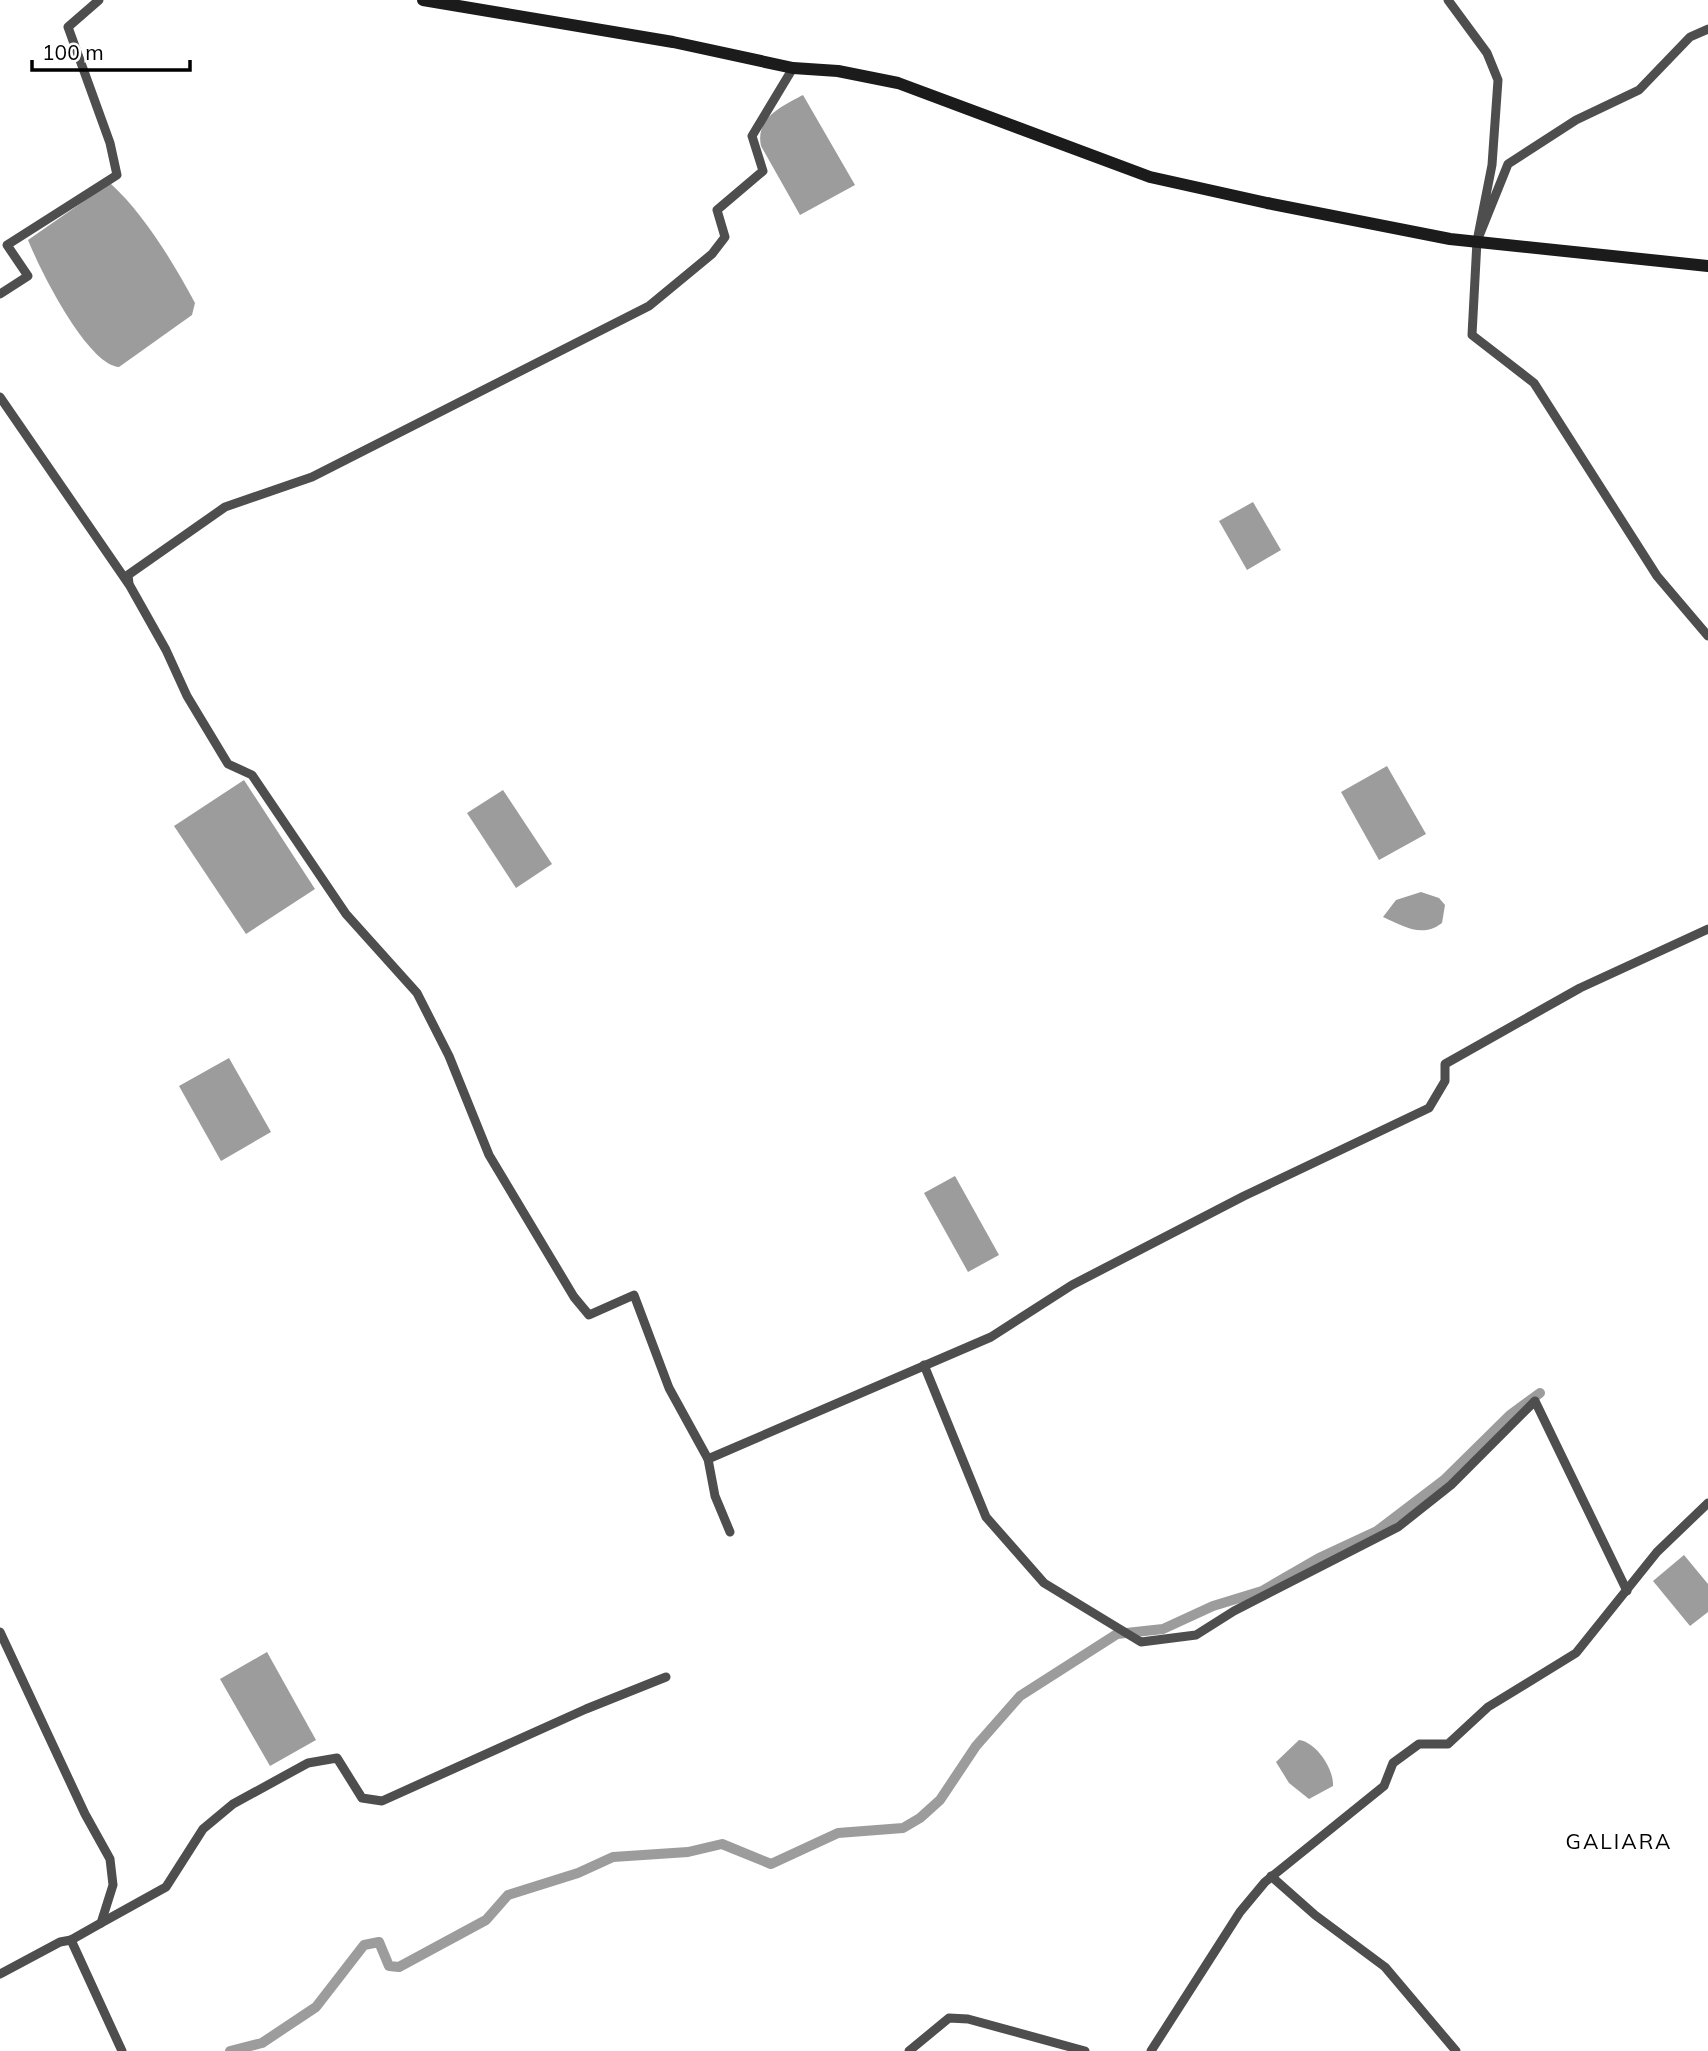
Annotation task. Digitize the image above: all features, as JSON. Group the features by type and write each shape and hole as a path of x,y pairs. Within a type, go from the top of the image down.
{"main road":[{"path":"423,0 673,42 793,68 838,71 898,83 1150,177 1280,206 1476,241 1708,267"}],"street":[{"path":"0,294 28,275 7,245 117,175 110,143 68,27 99,0"},
{"path":"1448,0 1487,53 1498,80 1492,164 1476,241 1472,335 1534,383 1657,576 1708,636"},
{"path":"1476,241 1508,164 1576,120 1639,90 1690,37 1708,29"},
{"path":"130,586 128,575 225,508 312,477 649,306 712,254 725,237 717,210 763,171 752,136 793,68"},
{"path":"0,397 130,586 166,650 187,696 228,764 252,775 346,914 417,993 449,1056 489,1155 574,1297 589,1315 634,1296 669,1388 708,1459 715,1496 730,1532"},
{"path":"708,1459 990,1337 1072,1285 1244,1196 1429,1108 1445,1081 1445,1064 1580,988 1708,929"},
{"path":"924,1365 986,1517 1044,1583 1141,1642 1196,1635 1234,1611 1398,1527 1451,1485 1535,1401 1627,1591"},
{"path":"1151,2051 1240,1912 1271,1877 1384,1786 1394,1763 1419,1744 1448,1744 1488,1707 1576,1653 1657,1552 1708,1503"},
{"path":"0,1632 85,1814 110,1859 113,1885 101,1923"},
{"path":"0,1974 60,1942 71,1940 166,1887 203,1829 233,1804 308,1763 337,1758 362,1798 382,1801 586,1709 666,1677"},
{"path":"1271,1877 1315,1915 1385,1967 1456,2051"},
{"path":"71,1940 122,2051"},
{"path":"909,2051 949,2018 968,2019 1085,2051"}],"shaded area":[{"path":"803,95 855,185 800,215 761,146 760,136 766,120 772,114"},
{"path":"110,183 135,209 157,239 195,303 192,315 119,367 106,362 79,333 53,292 28,240"},
{"path":"1253,502 1281,550 1247,570 1219,521"},
{"path":"1387,766 1426,834 1379,860 1341,792"},
{"path":"244,780 315,889 246,934 174,826"},
{"path":"503,790 552,864 516,888 467,813"},
{"path":"1421,892 1439,898 1445,905 1442,923 1427,930 1420,930 1383,917 1396,900"},
{"path":"229,1058 271,1132 221,1161 179,1086"},
{"path":"955,1176 999,1255 968,1272 924,1193"},
{"path":"1684,1555 1708,1584 1708,1612 1690,1626 1653,1581"},
{"path":"267,1652 316,1740 270,1766 220,1679"},
{"path":"1299,1740 1312,1746 1323,1757 1333,1779 1333,1786 1309,1799 1289,1783 1276,1762"}],"waterway":[{"path":"230,2051 262,2043 316,2007 364,1945 379,1942 389,1966 399,1967 486,1920 508,1895 578,1873 613,1857 688,1852 722,1844 771,1864 838,1833 903,1828 920,1818 940,1800 976,1746 1020,1696 1117,1634 1163,1629 1213,1606 1262,1591 1319,1558 1377,1531 1444,1480 1510,1415 1540,1393"}],"district":[{"name":"GALIARA","path":"1619,1842"}]}
